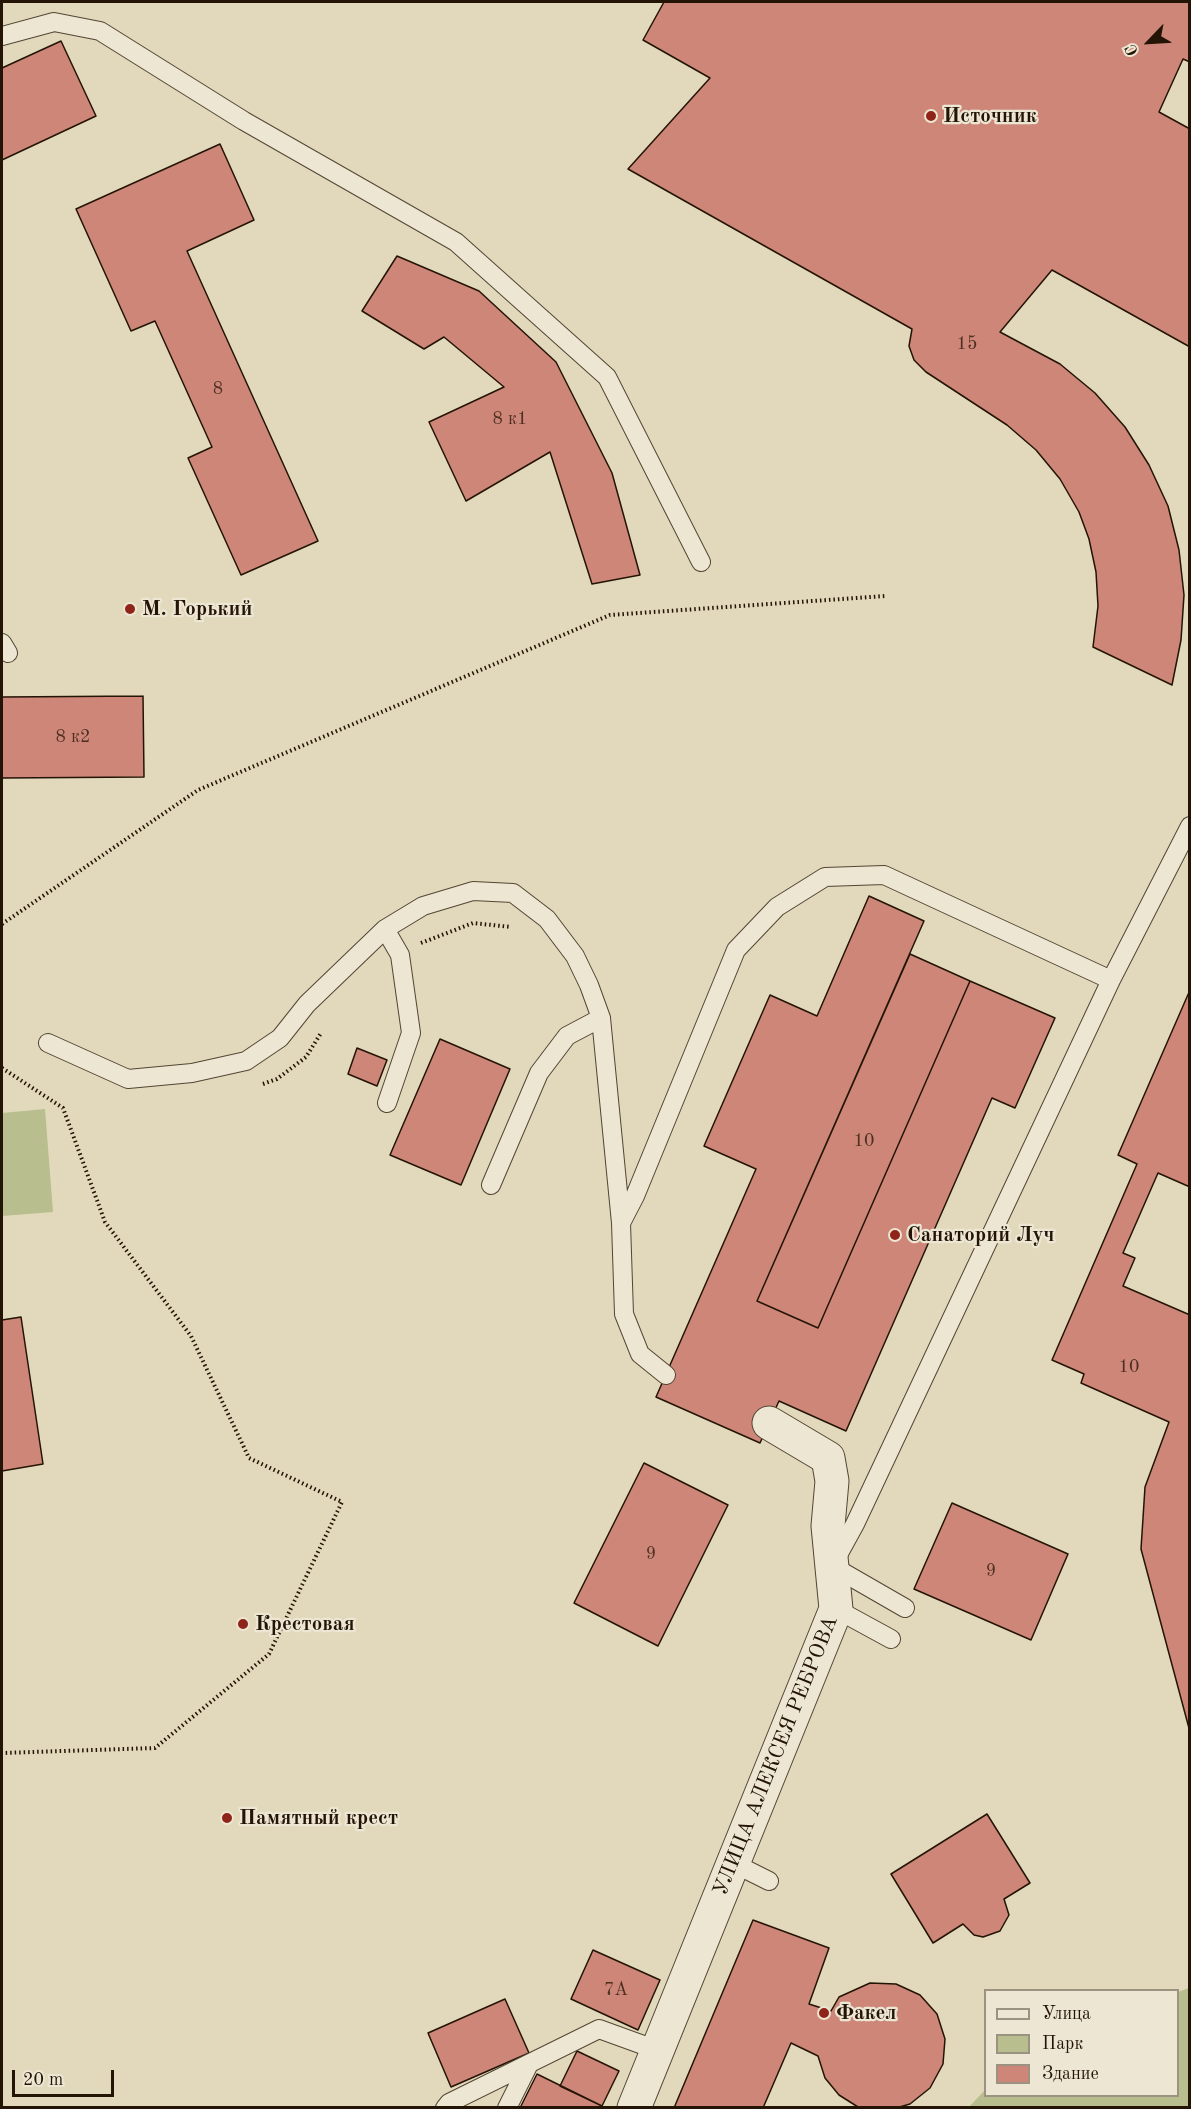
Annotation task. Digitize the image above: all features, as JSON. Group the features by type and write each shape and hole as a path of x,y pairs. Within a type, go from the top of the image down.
{"street":[{"name":"УЛИЦА АЛЕКСЕЯ РЕБРОВА","path":"634,2108 836,1609 828,1526 841,1484 828,1458 769,1423"}],"lane":[{"path":"2,36 54,22 100,31 244,121 456,242 608,377 701,562"},
{"path":"906,1608 832,1566 855,1524 1111,980 1190,826"},
{"path":"621,1223 635,1196 736,950 777,907 825,877 884,875 1111,980"},
{"path":"48,1043 128,1079 192,1073 246,1061 280,1038 307,1004 385,930 423,906 473,891 513,893 547,919 575,956 601,1018 621,1223 624,1314 640,1354 666,1376"},
{"path":"385,930 400,955 411,1033 387,1103"},
{"path":"491,1185 538,1073 567,1036 601,1018"},
{"path":"836,1609 891,1640"},
{"path":"733,1863 769,1881"},
{"path":"445,2108 449,2103 599,2029 657,2050"},
{"path":"507,2108 529,2064"}],"path":[{"path":"2,924 198,790 610,615 885,596"},
{"path":"2,1068 63,1108 105,1222 191,1336 249,1458 342,1502 269,1654 155,1748 2,1753"}],"green space":[{"path":"45,1109 53,1212 2,1216 2,1113"},
{"path":"1189,1988 1189,2107 969,2107 984,2091 984,2097 1179,2097 1179,1992"}],"building":[{"path":"664,2 1190,2 1190,62 1183,59 1159,112 1190,129 1190,347 1052,270 1000,332 1060,364 1095,393 1125,427 1149,465 1168,506 1179,550 1184,595 1181,640 1172,685 1093,647 1098,606 1096,572 1089,539 1079,512 1060,479 1036,450 1007,425 926,372 914,360 909,346 912,329 628,169 710,78 643,40"},
{"path":"61,41 96,116 2,160 2,68"},
{"path":"220,144 254,220 187,251 318,541 241,575 188,458 212,447 155,321 131,331 76,209"},
{"path":"397,256 479,291 556,362 612,473 640,575 592,584 550,452 466,501 429,422 504,387 444,337 424,349 362,311"},
{"path":"143,696 144,777 2,778 2,697"},
{"name":"Cанаторий Луч","path":"869,896 924,921 757,1301 818,1328 970,981 1055,1018 1015,1108 992,1098 846,1431 779,1401 760,1443 656,1397 756,1169 704,1146 770,995 817,1016"},
{"path":"910,954 970,981 818,1328 757,1301"},
{"path":"1190,990 1190,1187 1158,1173 1123,1253 1135,1258 1123,1286 1190,1315 1190,1732 1141,1549 1145,1487 1169,1422 1081,1383 1084,1374 1052,1360 1137,1164 1118,1155"},
{"path":"440,1039 510,1069 461,1185 390,1155"},
{"path":"357,1048 387,1060 377,1086 348,1074"},
{"path":"21,1317 43,1464 2,1471 2,1320"},
{"path":"644,1463 728,1505 658,1646 574,1603"},
{"path":"952,1503 1068,1554 1031,1640 914,1589"},
{"path":"987,1814 1030,1883 1004,1899 1009,1915 1000,1931 983,1937 974,1935 963,1924 933,1943 891,1874"},
{"name":"Факел","path":"753,1920 829,1948 809,2004 831,2011 839,1997 870,1983 896,1984 920,1995 937,2014 945,2039 943,2064 930,2088 910,2104 896,2108 858,2107 839,2095 825,2078 818,2056 791,2043 763,2108 674,2108"},
{"path":"593,1950 660,1980 638,2030 571,1999"},
{"path":"505,1999 529,2053 451,2087 428,2033"},
{"path":"577,2051 619,2071 602,2106 560,2086"},
{"path":"537,2074 602,2106 601,2108 520,2108"}],"place":[{"name":"Источник","path":"931,116"},
{"name":"М. Горький","path":"130,609"},
{"name":"Cанаторий Луч","path":"895,1235"},
{"name":"Крестовая","path":"243,1624"},
{"name":"Памятный крест","path":"227,1818"},
{"name":"Факел","path":"824,2013"}]}
